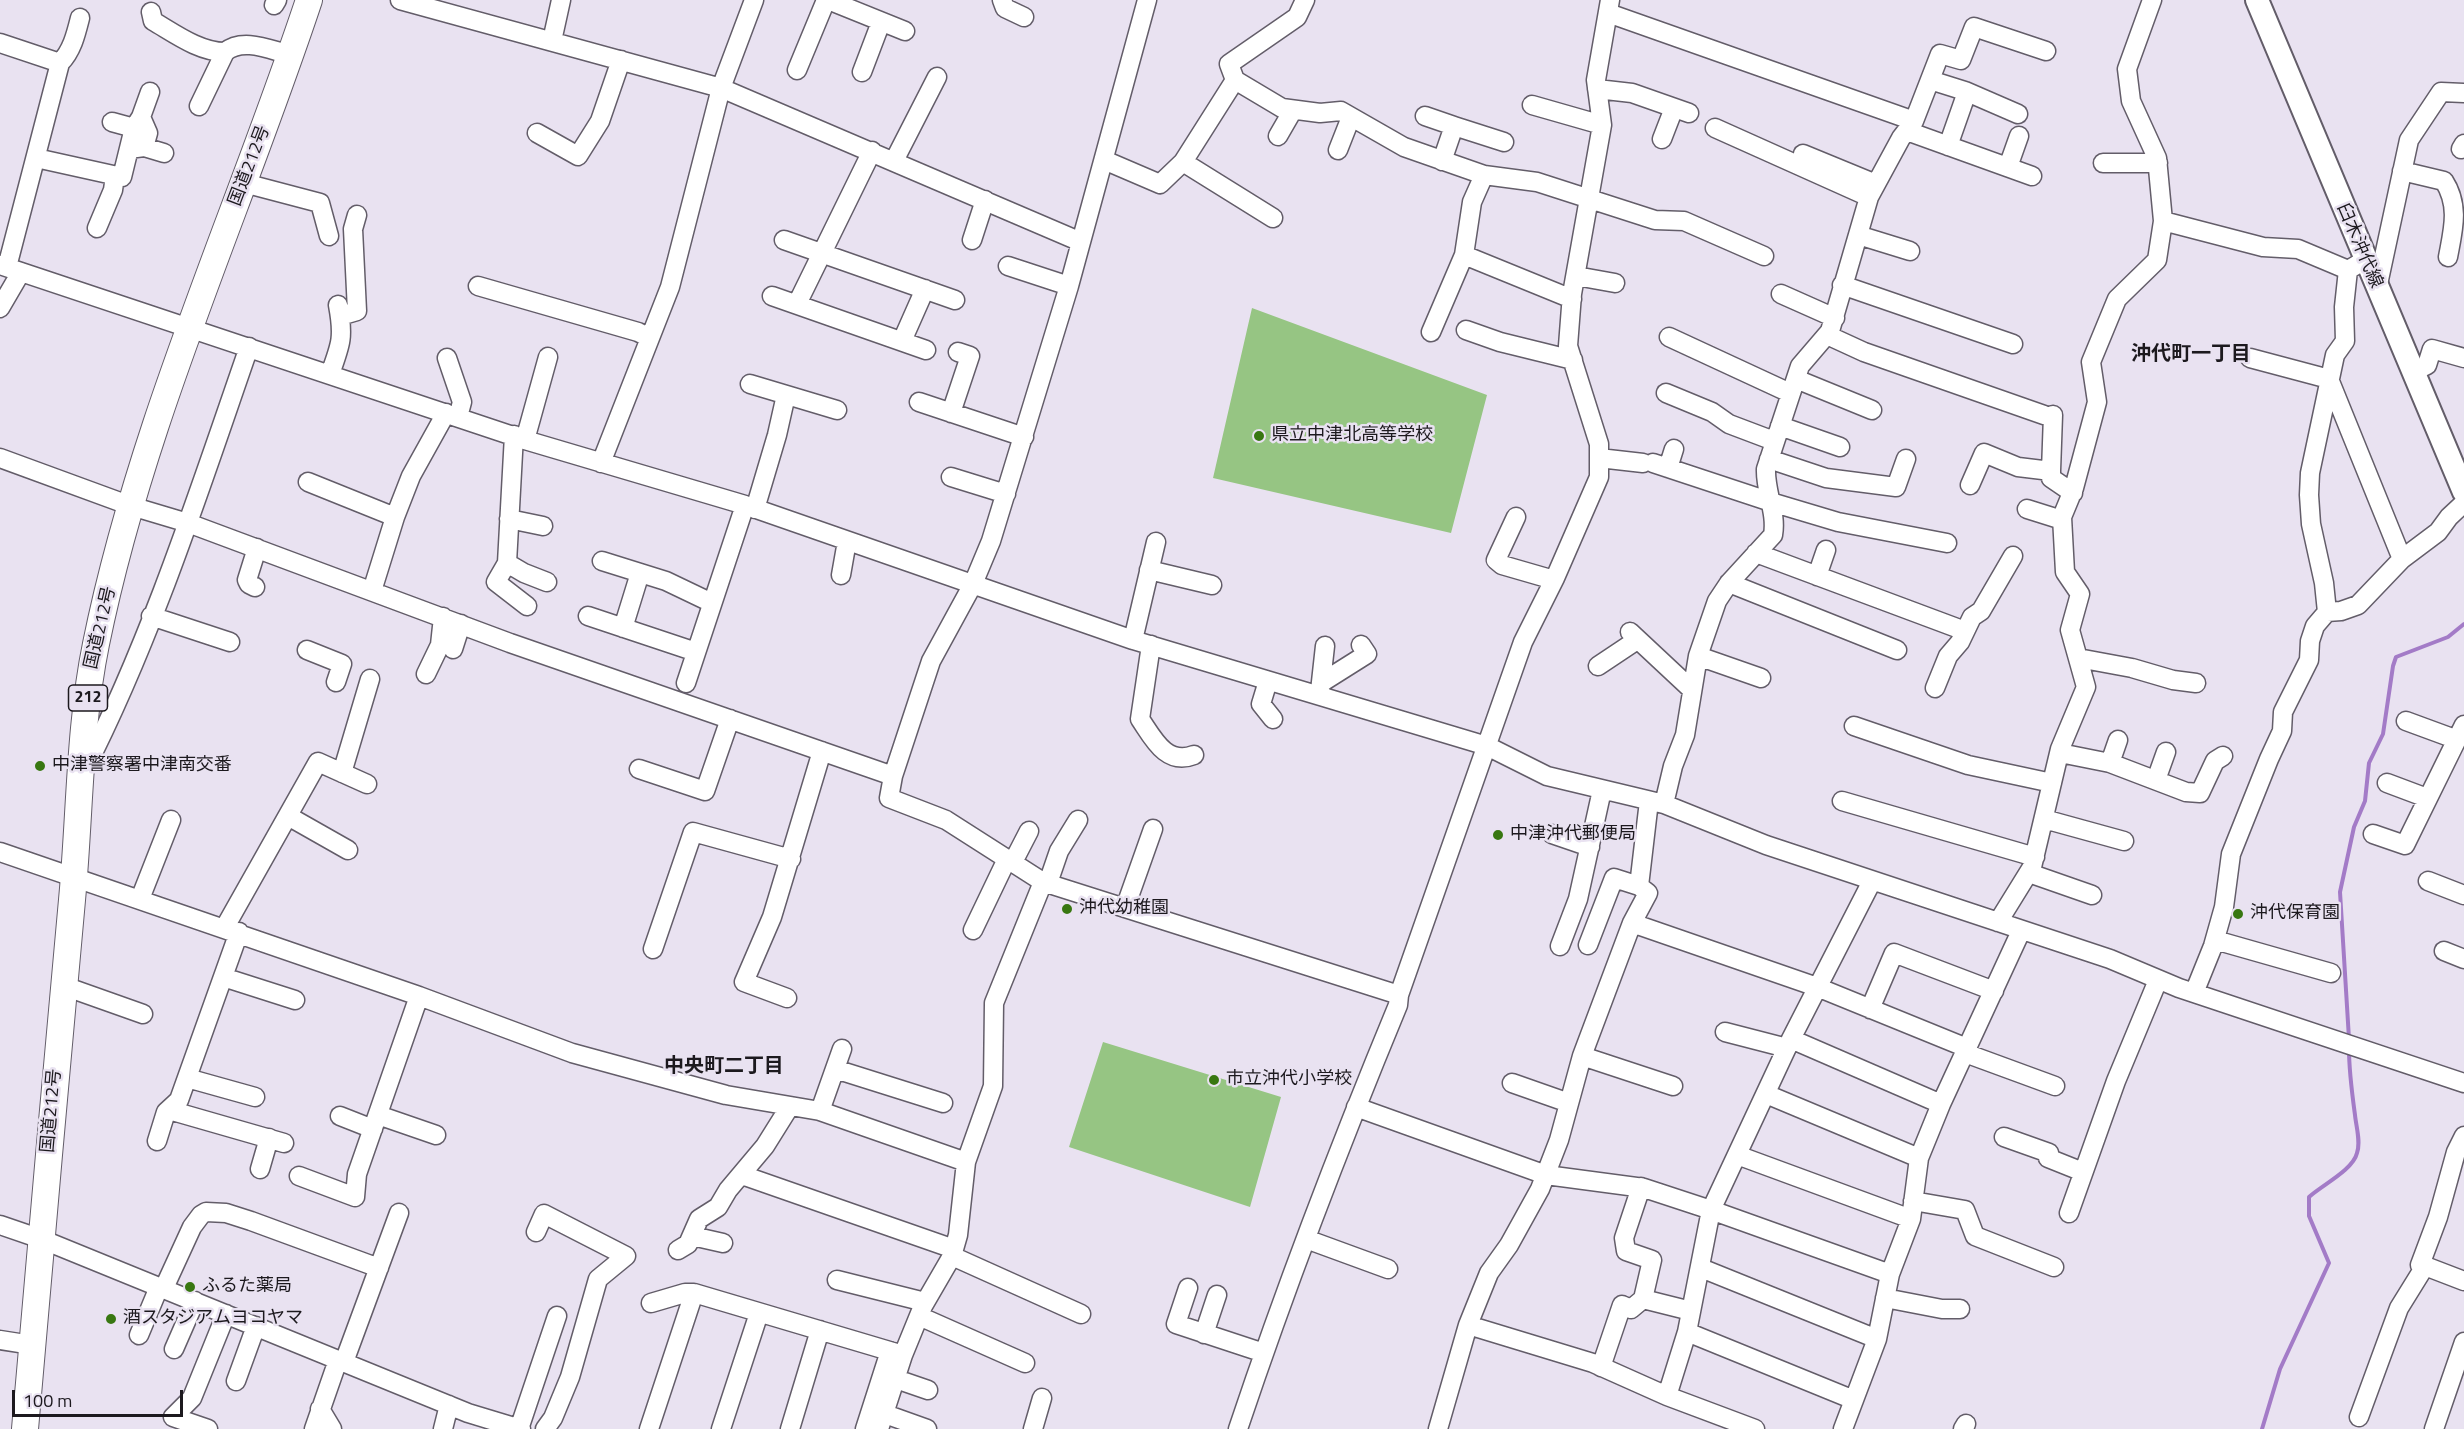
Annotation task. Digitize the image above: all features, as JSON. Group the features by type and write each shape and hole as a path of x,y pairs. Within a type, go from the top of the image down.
{"highway":[{"name":"国道212号","path":"25,1429 89,681 99,629 131,506 190,328 291,55 309,0"}],"main road":[{"name":"臼木沖代線","path":"2257,0 2356,265 2377,289 2464,492"}],"street":[{"path":"400,0 721,88 1082,242"},
{"path":"552,42 561,0"},
{"path":"601,463 670,287 721,88 754,0"},
{"path":"797,70 827,0 905,32"},
{"path":"1002,0 1005,8 1024,17"},
{"path":"1147,0 1082,242 991,541 973,584 931,661 893,776 889,798 946,820 1045,883 1398,1000"},
{"path":"1305,0 1297,17 1229,64 1236,80 1282,108 1320,114 1341,111 1404,147 1442,161 1484,175 1537,182 1655,220 1684,221 1764,256"},
{"path":"1998,922 2032,865 2060,753 2086,687 2070,630 2080,594 2065,572 2062,520 2073,493 2097,402 2091,362 2117,299 2157,260 2163,221 2158,163 2132,101 2127,69 2152,0"},
{"path":"1238,1429 1306,1239 1398,1000 1523,642 1554,580 1599,477 1599,444 1568,346 1572,299 1602,125 1596,80 1609,6 1910,125 1948,146 2032,176"},
{"path":"151,12 153,21 191,43 216,52 225,52"},
{"path":"0,308 60,63 67,56 80,18"},
{"path":"862,72 881,22"},
{"path":"1639,886 1656,803 1685,735 1698,656 1717,601 1730,583 1773,536 1771,502 1766,480 1769,459 1800,366 1827,335 1835,318 1842,285 1873,191 1910,125 1940,54 1961,60 1974,27 2046,51"},
{"path":"0,43 60,63"},
{"path":"199,106 225,52 232,46 243,44 291,55"},
{"path":"537,133 578,156 600,120 621,60"},
{"path":"894,161 937,77"},
{"path":"1104,160 1160,184 1182,162 1236,80"},
{"path":"1930,80 1967,92 2018,114"},
{"path":"1597,89 1632,93 1682,111 1662,139"},
{"path":"36,158 122,177 136,148 138,122 150,92"},
{"path":"1948,146 1967,92"},
{"path":"2377,289 2409,140 2441,92 2464,93"},
{"path":"1532,105 1602,125"},
{"path":"1278,136 1293,110"},
{"path":"1425,116 1504,142"},
{"path":"1338,150 1351,117"},
{"path":"112,122 138,122"},
{"path":"1442,161 1454,126"},
{"path":"1735,127 1873,191"},
{"path":"1715,128 1873,191"},
{"path":"2008,167 2019,136"},
{"path":"136,148 164,153"},
{"path":"797,304 872,151"},
{"path":"1182,162 1273,218"},
{"path":"2103,163 2158,163"},
{"path":"2402,171 2444,181 2448,188 2454,209 2448,257"},
{"path":"1431,332 1464,255 1472,202 1484,175"},
{"path":"98,228 113,190 115,176"},
{"path":"244,183 320,203 329,236"},
{"path":"972,240 985,200"},
{"path":"330,374 341,344 339,310 357,310 353,230 357,215"},
{"path":"2163,221 2263,247 2298,249 2356,265 2344,307 2345,341 2335,355 2310,472 2311,524 2324,583 2327,612"},
{"path":"1858,235 1910,251"},
{"path":"784,240 955,300"},
{"path":"1464,255 1572,299"},
{"path":"1008,266 1069,286"},
{"path":"9,268 519,438 750,507 1132,640 1268,681 1320,689 1487,746 1547,777 1656,803 1766,845 2110,959 2194,993 2464,1083"},
{"path":"1576,276 1615,283"},
{"path":"1842,285 2013,344"},
{"path":"478,286 638,332 650,338"},
{"path":"902,341 926,289"},
{"path":"1781,294 1835,318"},
{"path":"772,296 926,350"},
{"path":"1466,330 1500,342 1573,360"},
{"path":"1827,335 1864,352 2048,415 2051,478 2073,493"},
{"path":"1669,337 1793,386 1872,410"},
{"path":"82,775 122,690 188,523 249,347"},
{"path":"2413,372 2427,365 2432,349 2464,358"},
{"path":"951,413 970,356 958,352"},
{"path":"527,606 495,582 507,563 509,519 519,438 548,357"},
{"path":"372,591 395,516 411,476 462,402 447,358"},
{"path":"2250,358 2329,379"},
{"path":"2329,379 2402,559"},
{"path":"750,384 837,410"},
{"path":"1666,393 1712,412 1729,424 1840,447"},
{"path":"686,683 712,603 777,435 786,395"},
{"path":"919,402 1024,437"},
{"path":"1655,465 1674,449"},
{"path":"1970,485 1984,453 2018,466 2051,471"},
{"path":"1599,458 1655,465 1838,522 1947,543"},
{"path":"0,459 131,506 188,523 461,624 893,776"},
{"path":"1769,459 1826,478 1896,487 1906,459"},
{"path":"951,477 1006,494"},
{"path":"308,482 395,516"},
{"path":"2194,993 2215,940 2224,907 2231,854 2282,731 2283,712 2309,660 2310,641 2315,626 2327,612 2358,605 2402,559 2438,532 2449,516 2464,503"},
{"path":"2027,508 2062,520"},
{"path":"1516,516 1496,560 1502,565 1554,580"},
{"path":"509,519 543,526"},
{"path":"841,574 847,541"},
{"path":"1132,640 1156,542"},
{"path":"255,587 247,580 257,548"},
{"path":"1817,576 1826,550"},
{"path":"1756,553 1965,631"},
{"path":"1934,679 1960,642 1972,617 1981,610 2013,556"},
{"path":"602,561 666,581 712,603"},
{"path":"507,563 547,582"},
{"path":"1149,570 1212,585"},
{"path":"623,628 640,573"},
{"path":"1730,583 1897,650"},
{"path":"151,616 230,642"},
{"path":"588,616 696,652"},
{"path":"426,674 440,645 442,617"},
{"path":"453,649 461,624"},
{"path":"1599,666 1633,637 1691,689"},
{"path":"1151,645 1140,719 1162,751 1185,759 1194,755"},
{"path":"1320,689 1367,654 1361,645"},
{"path":"1320,689 1325,646"},
{"path":"307,650 342,664 331,680 368,686 342,773"},
{"path":"1698,656 1761,678"},
{"path":"2078,658 2132,668 2171,688 2196,683"},
{"path":"1268,681 1261,704 1273,719"},
{"path":"639,769 705,791 730,719"},
{"path":"2373,834 2405,844 2460,732 2406,721"},
{"path":"1854,726 1968,765 2052,783"},
{"path":"2110,763 2118,741"},
{"path":"787,998 744,982 772,917 822,751"},
{"path":"2156,780 2166,752"},
{"path":"2060,753 2110,763 2186,792 2200,793 2215,761 2223,756"},
{"path":"157,1141 166,1112 179,1100 223,977 232,930 288,816 318,762 367,784"},
{"path":"2426,827 2450,771 2442,767"},
{"path":"2387,783 2427,798"},
{"path":"1560,945 1578,899 1602,790"},
{"path":"1842,801 2032,865 2092,895"},
{"path":"288,816 348,850"},
{"path":"2044,819 2124,841"},
{"path":"140,898 171,820"},
{"path":"865,1429 897,1353 953,1253 958,1235 966,1162 993,1086 994,1003 1059,851 1078,820"},
{"path":"1125,908 1153,829"},
{"path":"973,930 1029,831"},
{"path":"652,949 693,832 791,859"},
{"path":"1552,834 1590,847"},
{"path":"0,852 232,930 572,1053 726,1095 820,1111 966,1162"},
{"path":"1438,1429 1468,1325 1489,1273 1522,1222 1545,1175 1582,1056 1632,923 1648,893 1639,886 1614,878 1612,890 1588,945"},
{"path":"1667,1396 1687,1332 1711,1210 1789,1043 1872,881"},
{"path":"2428,881 2464,895"},
{"path":"1632,923 1817,987 2055,1086"},
{"path":"1843,1429 1877,1339 1890,1274 1911,1219 1919,1158 1941,1104 2021,931"},
{"path":"2215,940 2331,973"},
{"path":"2444,951 2464,959"},
{"path":"1870,1009 1894,953 1994,991"},
{"path":"223,977 295,1000"},
{"path":"2069,1213 2116,1081 2158,980"},
{"path":"64,986 142,1014"},
{"path":"298,1176 355,1197 357,1174 419,996"},
{"path":"1725,1032 1789,1043 1941,1104"},
{"path":"820,1111 842,1049"},
{"path":"1582,1056 1672,1086"},
{"path":"835,1069 943,1103"},
{"path":"187,1078 255,1097"},
{"path":"1512,1083 1569,1103"},
{"path":"1766,1094 1919,1158"},
{"path":"678,1250 688,1244 699,1219 718,1207 728,1190 765,1146 790,1106"},
{"path":"1356,1107 1545,1175 1641,1188 1711,1210 1890,1274"},
{"path":"169,1110 277,1141 260,1169"},
{"path":"340,1116 436,1135"},
{"path":"2464,1136 2456,1152 2438,1217 2420,1265 2464,1281"},
{"path":"2004,1137 2049,1153 2048,1158 2083,1172"},
{"path":"1737,1155 1911,1219"},
{"path":"742,1175 953,1253 1081,1314"},
{"path":"1601,1367 1622,1305 1631,1309 1643,1299 1652,1260 1626,1251 1624,1238 1641,1188"},
{"path":"1913,1201 1965,1210 1975,1236 2054,1266"},
{"path":"139,1335 192,1227 206,1212 226,1213 380,1268"},
{"path":"314,1429 320,1409 380,1268 399,1213"},
{"path":"536,1232 544,1214 626,1256 598,1279 568,1380 553,1418 545,1429"},
{"path":"0,1225 195,1301 449,1405 520,1429 557,1316"},
{"path":"692,1236 723,1243"},
{"path":"1306,1239 1388,1269"},
{"path":"2359,1417 2399,1308 2425,1266"},
{"path":"1701,1268 1877,1339"},
{"path":"837,1280 922,1309 1025,1363"},
{"path":"1188,1288 1176,1324 1264,1353"},
{"path":"651,1303 685,1293 694,1293 897,1353"},
{"path":"649,1429 694,1293"},
{"path":"1204,1334 1217,1295"},
{"path":"1885,1298 1942,1309 1960,1309"},
{"path":"1643,1299 1691,1311"},
{"path":"174,1349 195,1301"},
{"path":"208,1429 173,1417 192,1398 226,1314"},
{"path":"721,1429 759,1314"},
{"path":"1468,1325 1601,1367 1667,1396 1755,1429"},
{"path":"245,1374 256,1326"},
{"path":"790,1429 820,1330"},
{"path":"1687,1332 1854,1400"},
{"path":"0,1340 32,1345"},
{"path":"2434,1429 2456,1389 2464,1342"},
{"path":"897,1353 896,1379 882,1422 927,1429"},
{"path":"538,1371 568,1380"},
{"path":"896,1379 928,1390"},
{"path":"1033,1429 1042,1398"},
{"path":"443,1429 449,1405"},
{"path":"320,1409 332,1429"}],"green space":[{"path":"1252,308 1487,395 1451,533 1213,478"},
{"path":"1103,1042 1281,1097 1250,1207 1069,1147"}],"waterway":[{"path":"2349,1039 2340,892 2354,827 2365,801 2369,763 2383,734 2393,666 2396,657 2448,637 2464,624"},
{"path":"2262,1429 2280,1369 2329,1263 2309,1216 2309,1197 2350,1165 2358,1149 2349,1049"}],"place":[{"name":"県立中津北高等学校","path":"1259,436"},
{"name":"中津警察署中津南交番","path":"40,766"},
{"name":"中津沖代郵便局","path":"1498,835"},
{"name":"沖代幼稚園","path":"1067,909"},
{"name":"沖代保育園","path":"2238,914"},
{"name":"市立沖代小学校","path":"1214,1080"},
{"name":"ふるた薬局","path":"190,1287"},
{"name":"酒スタジアムヨコヤマ","path":"111,1319"}],"district":[{"name":"沖代町一丁目","path":"2191,355"},
{"name":"中央町二丁目","path":"724,1067"}]}
